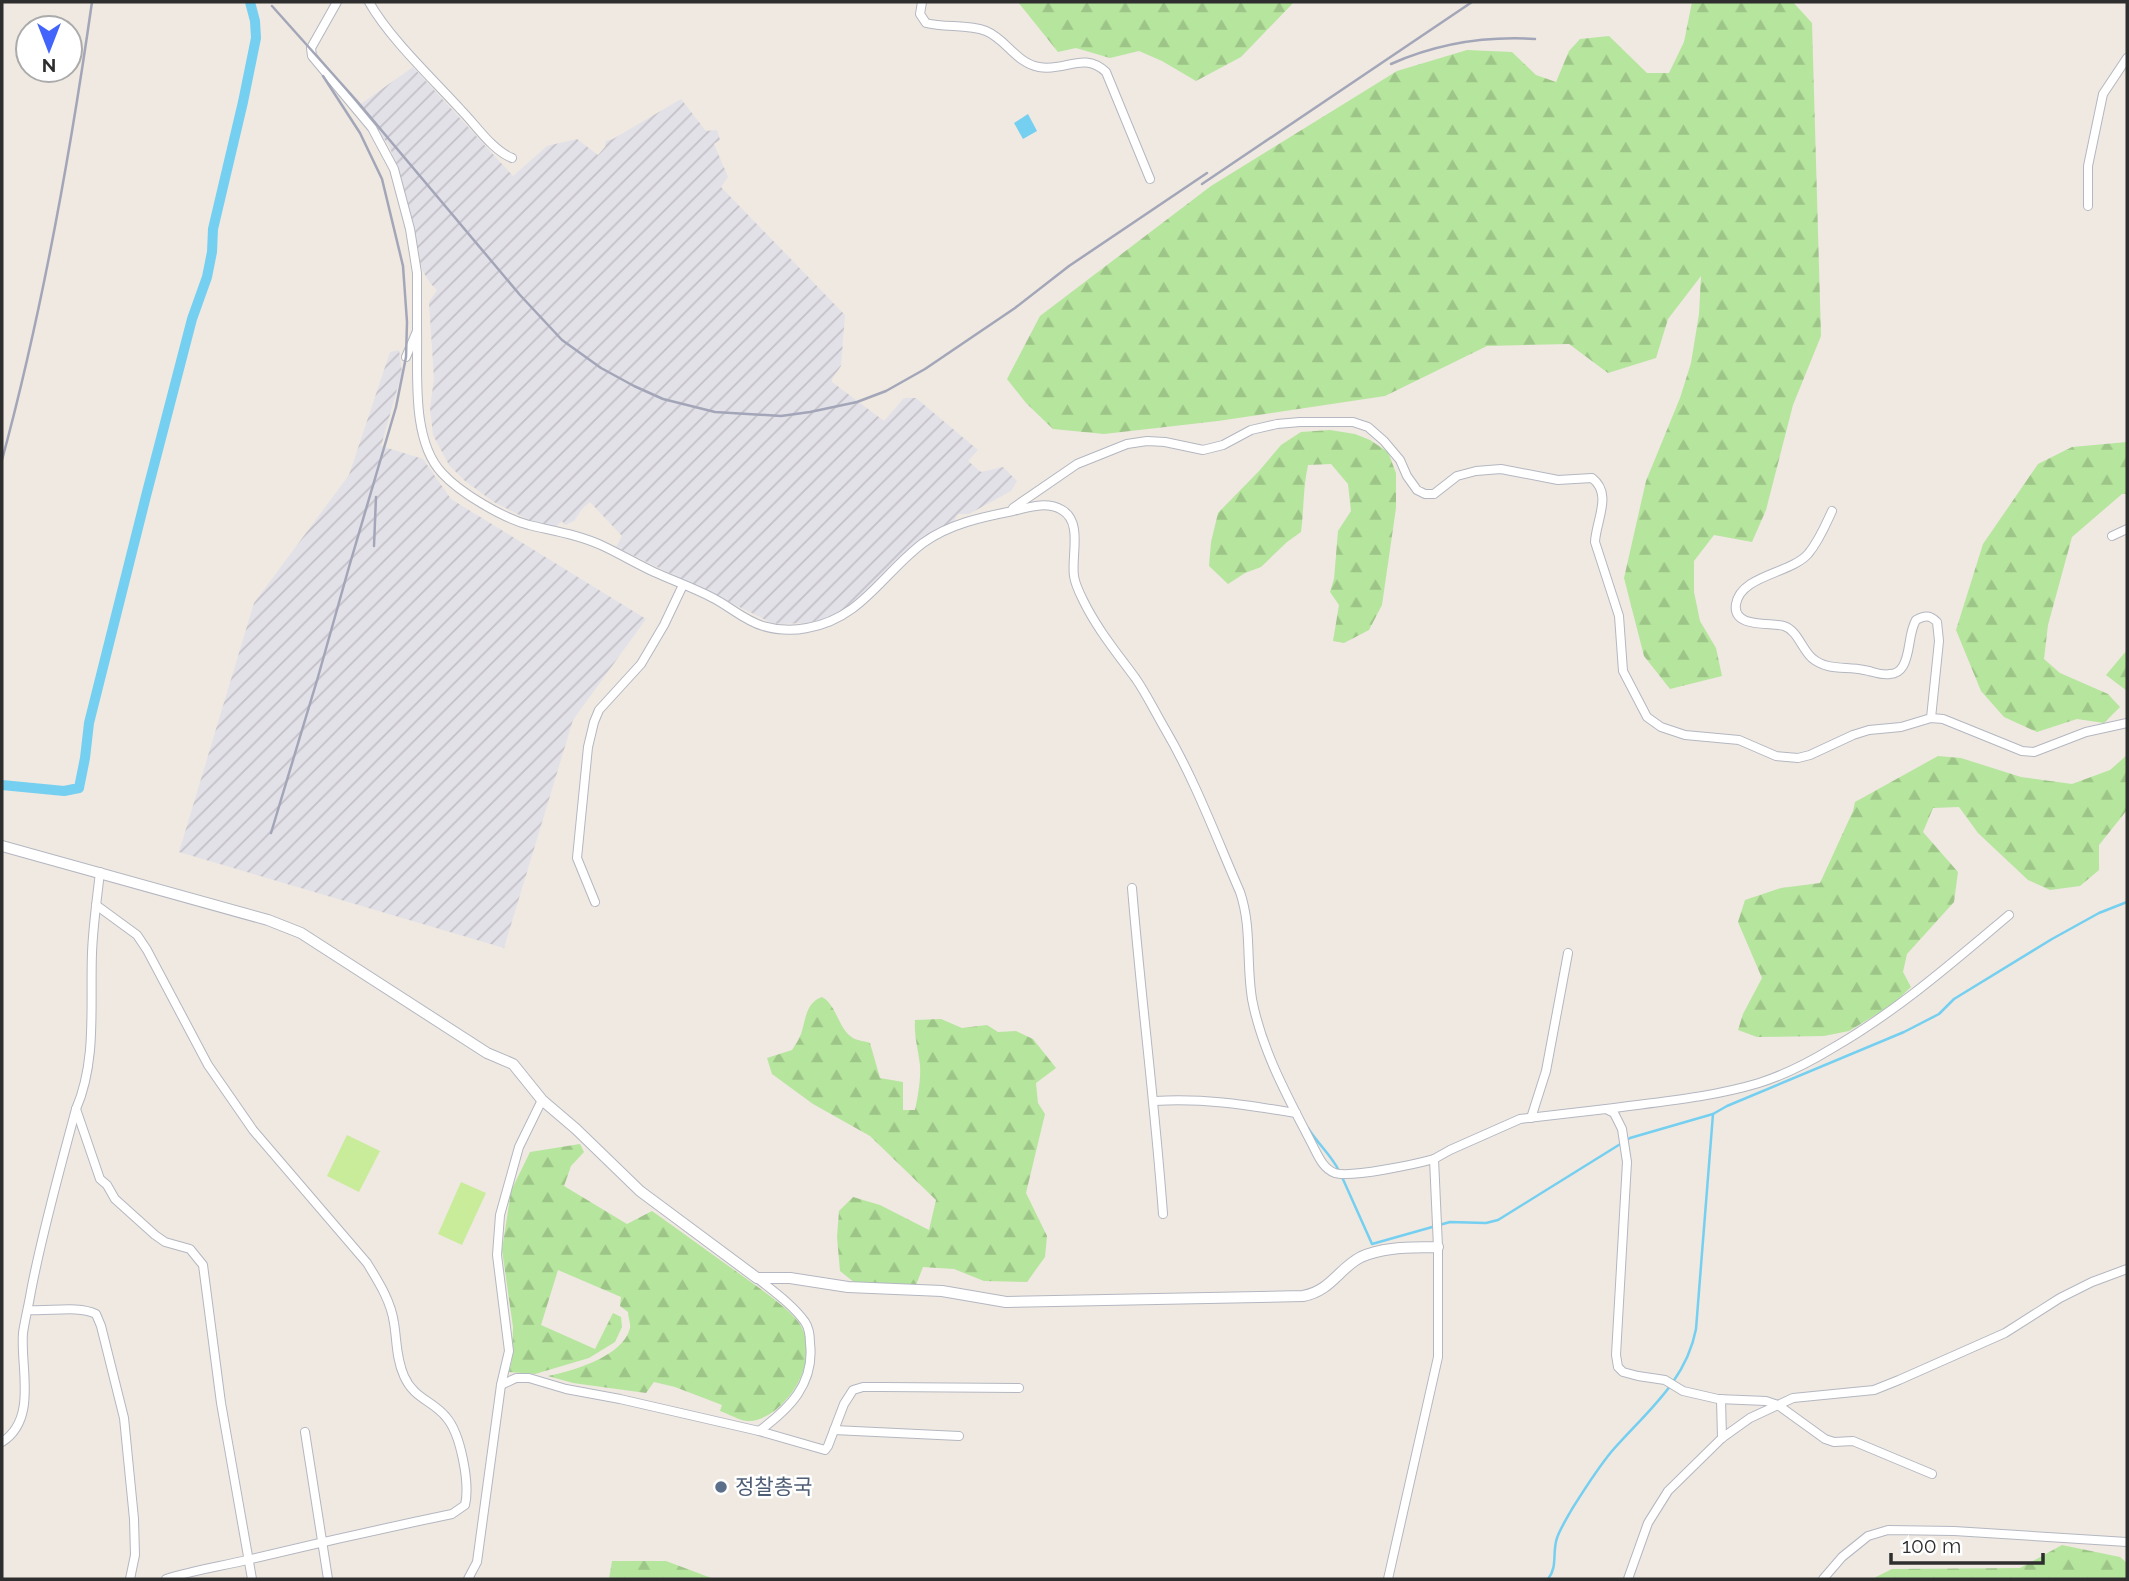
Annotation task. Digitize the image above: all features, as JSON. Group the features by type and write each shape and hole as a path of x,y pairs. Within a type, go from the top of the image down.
{"street":[{"path":"337,2 311,48 312,56 372,128 394,169 410,229 416,273 421,425 424,442 432,460 442,473 462,490 525,524 600,544 724,603 759,625 779,629 803,629 840,619 858,606 925,542 952,527 1043,505 1059,508 1070,515 1074,529 1073,573 1080,594 1091,618 1137,681 1168,734 1198,794 1245,907 1252,996 1268,1053 1322,1163 1335,1173 1357,1174 1434,1159 1520,1119 1696,1097 1759,1083 1806,1064 1870,1027 1940,974 2010,915"},
{"path":"369,2 378,17 432,79 498,150 512,158"},
{"path":"922,2 920,14 926,23 983,30 993,34 1018,58 1030,65 1042,68 1090,61 1098,64 1106,72 1150,179"},
{"path":"2088,206 2088,166 2104,94 2127,58"},
{"path":"405,357 417,331"},
{"path":"1007,512 1077,464 1127,444 1165,442 1203,450 1223,445 1251,430 1277,424 1353,422 1368,427 1384,441 1400,460 1417,490 1425,494 1434,494 1457,476 1500,469 1558,480 1592,478 1599,483 1603,490 1603,501 1595,542 1619,616 1623,671 1647,717 1661,727 1685,735 1739,740 1776,756 1798,758 1868,730 1901,727 1931,718 1943,719 2022,751 2034,751 2086,732 2127,723"},
{"path":"1832,511 1807,555 1787,568 1751,583 1741,593 1736,604 1737,611 1742,619 1752,623 1785,626 1793,632 1812,658 1824,665 1862,669 1883,675 1898,672 1903,666 1912,626 1916,620 1932,617 1937,622 1939,641 1931,718"},
{"path":"2112,536 2127,529"},
{"path":"595,902 577,858 588,747 594,722 599,710 641,664 684,585"},
{"path":"2,846 268,920 301,933 487,1053 513,1064 542,1100 640,1191 757,1278 790,1306 806,1324 812,1357 804,1385 783,1413 759,1432"},
{"path":"2,1442 9,1438 23,1412 23,1334 38,1252 76,1109 84,1090 91,1040 92,951 100,872"},
{"path":"1132,888 1143,1010 1155,1101 1163,1214"},
{"path":"96,905 137,934 208,1065 245,1119 367,1263 382,1287 394,1320 397,1356 404,1376 412,1390 446,1416 453,1428 465,1468 468,1494 465,1505 452,1514 321,1541 166,1579"},
{"path":"1531,1118 1546,1071 1568,953"},
{"path":"468,1579 477,1562 501,1385 509,1351 496,1255 499,1214 519,1147 542,1100"},
{"path":"1155,1101 1222,1101 1296,1113"},
{"path":"76,1109 100,1179 115,1199 165,1242 190,1249 202,1265 221,1403 252,1579"},
{"path":"1606,1109 1614,1113 1622,1129 1627,1162 1616,1355 1618,1367 1623,1372 1665,1381 1684,1391 1721,1399 1766,1401 1778,1405 1825,1439 1833,1442 1853,1441 1932,1474"},
{"path":"1388,1579 1438,1357 1438,1247 1434,1159"},
{"path":"757,1278 790,1278 848,1287 942,1291 1006,1302 1303,1296 1317,1293 1360,1257 1382,1250 1438,1247"},
{"path":"1628,1579 1648,1523 1668,1491 1722,1438 1750,1418 1793,1398 1874,1390 1899,1381 2005,1333 2060,1298 2092,1282 2127,1269"},
{"path":"28,1310 87,1310 96,1314 101,1326 124,1418 134,1519 135,1556 130,1579"},
{"path":"501,1385 516,1378 529,1378 825,1450 844,1404 853,1390 863,1387 1019,1388"},
{"path":"1721,1399 1722,1438"},
{"path":"834,1430 959,1436"},
{"path":"306,1432 328,1579"},
{"path":"1823,1579 1842,1557 1868,1536 1888,1530 1954,1531 2127,1542"}],"shaded area":[{"path":"413,67 513,176 547,146 577,139 598,155 605,147 606,141 681,99 706,131 717,130 720,140 714,144 728,177 721,187 845,315 841,366 832,382 884,421 904,398 916,398 978,450 968,461 981,472 1003,467 1017,481 1011,491 969,514 958,514 954,522 920,540 846,608 825,619 808,623 779,624 616,547 622,536 590,502 574,521 565,525 562,521 555,527 541,526 494,502 465,481 449,465 433,435 430,408 434,379 429,302 437,290 422,270 401,178 389,145 358,106"},
{"path":"399,350 402,372 381,446 423,459 451,499 646,619 573,720 504,948 179,852 254,603 349,475 390,352"}],"green space":[{"path":"1018,2 1294,2 1241,57 1196,81 1139,51 1110,58 1076,48 1058,52"},
{"path":"1692,2 1793,2 1812,23 1821,336 1793,405 1766,510 1752,542 1714,535 1694,561 1694,592 1700,621 1716,648 1722,676 1670,689 1644,656 1624,578 1646,481 1680,398 1691,363 1699,314 1701,276 1668,319 1656,358 1608,373 1569,344 1487,346 1385,396 1218,421 1104,434 1053,429 1026,403 1007,379 1040,316 1211,186 1397,71 1467,50 1512,52 1536,75 1556,82 1569,51 1580,39 1609,36 1647,73 1669,73 1684,42"},
{"path":"1330,430 1355,434 1370,440 1388,452 1396,473 1396,508 1382,605 1369,630 1344,643 1333,641 1339,605 1330,592 1334,579 1338,531 1351,511 1348,484 1331,464 1308,465 1301,532 1261,567 1228,584 1209,566 1218,513 1281,445 1301,432"},
{"path":"2127,442 2127,494 2122,494 2072,537 2048,625 2044,659 2060,673 2108,694 2120,707 2104,723 2077,719 2037,732 2004,717 1981,691 1956,630 1983,544 2038,464 2072,447"},
{"path":"2127,650 2127,691 2106,675"},
{"path":"2127,755 2127,810 2099,845 2099,870 2080,886 2050,890 2028,880 1978,833 1959,807 1933,808 1923,832 1958,872 1954,902 1907,954 1903,972 1911,987 1892,1005 1849,1031 1824,1036 1757,1037 1738,1030 1743,1014 1762,978 1738,922 1745,900 1781,888 1820,883 1855,802 1938,756 1961,758 2021,777 2072,784 2110,770"},
{"path":"822,997 831,1006 848,1034 870,1043 880,1078 903,1082 903,1110 915,1110 919,1088 920,1065 915,1020 941,1019 962,1028 987,1025 998,1032 1016,1031 1033,1039 1056,1068 1036,1083 1038,1103 1045,1114 1026,1193 1047,1236 1045,1257 1027,1282 984,1281 954,1269 923,1267 916,1285 855,1283 840,1271 837,1237 839,1211 853,1197 880,1205 929,1230 936,1200 870,1136 813,1104 772,1074 767,1058 792,1050 800,1036 809,1008"},
{"path":"347,1135 380,1151 359,1192 327,1176"},
{"path":"580,1144 584,1152 571,1166 564,1186 627,1224 652,1211 766,1293 797,1320 807,1346 804,1367 796,1387 772,1412 754,1421 747,1421 720,1411 722,1405 654,1382 646,1393 573,1383 548,1376 583,1366 607,1355 618,1347 630,1326 628,1312 620,1306 621,1297 558,1270 541,1325 595,1349 613,1313 621,1317 622,1327 615,1342 589,1358 535,1374 509,1372 513,1327 502,1250 511,1191 530,1152"},
{"path":"461,1182 486,1193 462,1245 438,1234"},
{"path":"2062,1545 2120,1557 2127,1563 2127,1579 1872,1579 1892,1569 2020,1568"},
{"path":"612,1561 666,1561 714,1579 609,1579"}],"water":[{"path":"1028,114 1037,131 1023,139 1014,123"}],"waterway":[{"path":"2,785 64,791 79,788 89,723 192,319 207,277 213,229 256,38 250,2"},
{"path":"1548,1579 1553,1570 1557,1538 1572,1509 1606,1458 1663,1396 1691,1348 1696,1329 1713,1114 1904,1032 1939,1014 1954,999 2052,939 2099,913 2127,902"},
{"path":"1342,1177 1372,1244 1450,1222 1486,1223 1498,1220 1630,1138 1713,1114"},
{"path":"1308,1128 1339,1171"}],"railway":[{"path":"2,460 54,232 92,2"},
{"path":"1202,184 1472,2"},
{"path":"272,6 356,100 520,295 562,340 601,368 634,386 663,399 715,412 781,416 857,402 886,391 925,369 1015,308 1069,266 1207,173"},
{"path":"1391,64 1426,51 1462,43 1535,39"},
{"path":"271,833 396,407 406,357 407,322 403,266 382,179 360,133 323,76"},
{"path":"374,546 376,497"}],"place":[{"name":"정찰총국","path":"721,1487"}]}
